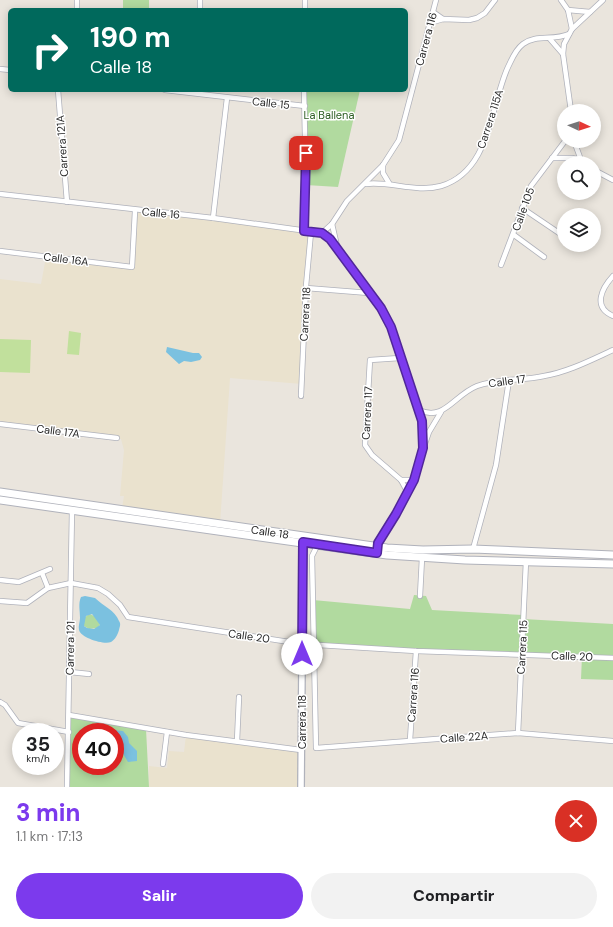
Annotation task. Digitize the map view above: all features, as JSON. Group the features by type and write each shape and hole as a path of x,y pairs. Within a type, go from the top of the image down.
{"main road":[{"name":"Calle 18","path":"0,492 170,515 303,539"},
{"name":"Calle 18","path":"0,500 303,539 422,558 613,564"},
{"name":"Calle 18","path":"377,550 473,549 613,555"}],"street":[{"name":"Carrera 116","path":"322,233 332,224 347,201 366,184 383,165 399,140 436,0"},
{"path":"430,24 444,19 469,20 477,18 485,13 495,0"},
{"path":"561,0 568,10 572,29"},
{"path":"570,104 562,54 568,34 603,0"},
{"path":"568,10 590,12"},
{"path":"433,12 444,19"},
{"name":"Carrera 115A","path":"389,183 405,187 440,186 461,176 477,158 503,78 521,45 530,39 539,37 550,39 560,38 568,34"},
{"path":"550,39 562,54"},
{"name":"Carrera 121A","path":"58,92 67,202"},
{"name":"Calle 15","path":"202,92 227,98 305,106"},
{"path":"304,92 306,185 304,231"},
{"path":"213,218 227,98"},
{"name":"Calle 105","path":"501,265 514,235 522,208 531,186 560,148"},
{"path":"552,158 557,158"},
{"path":"366,184 389,183 383,173 383,165"},
{"path":"601,174 613,180"},
{"name":"Calle 16","path":"0,194 135,211 213,218 322,233"},
{"path":"522,208 557,231"},
{"name":"Calle 16A","path":"0,251 132,267 135,211"},
{"path":"332,224 337,247"},
{"name":"Carrera 118","path":"301,396 310,232"},
{"path":"322,233 337,247 381,308 391,327 412,395 422,421 423,448"},
{"path":"514,235 544,257"},
{"path":"613,276 604,286 600,294 600,302 604,310 613,316"},
{"path":"306,288 370,293"},
{"name":"Calle 17","path":"441,412 459,396 476,387 488,383 545,376 569,369 613,350"},
{"name":"Carrera 117","path":"400,358 370,360 365,438 368,450 401,480 408,493"},
{"path":"473,549 496,465 509,380"},
{"path":"419,410 426,413 441,412"},
{"path":"377,550 378,543 408,493 414,480 429,432 441,412"},
{"name":"Calle 17A","path":"0,424 116,438"},
{"path":"401,480 414,480"},
{"name":"Carrera 121","path":"67,787 72,510"},
{"name":"Carrera 118","path":"301,787 303,539"},
{"path":"313,645 312,556 316,548"},
{"path":"420,596 422,558"},
{"name":"Carrera 115","path":"518,733 526,561"},
{"path":"0,580 19,582 50,570"},
{"path":"42,573 48,588"},
{"name":"Calle 20","path":"0,601 27,603 48,588 71,583 98,588 108,594 120,605 128,617 302,644 416,651 613,658"},
{"name":"Calle 22A","path":"313,645 316,748 518,733 613,742"},
{"name":"Carrera 116","path":"410,740 416,651"},
{"path":"70,672 89,674"},
{"path":"237,741 239,697"},
{"path":"0,702 5,705 18,723 69,732"},
{"path":"69,715 186,735 301,750"},
{"path":"163,764 167,732"}],"shaded area":[{"path":"135,211 311,232 302,384 230,378 220,524 122,508 124,496 120,496 124,450 121,439 0,424 0,279 41,284 46,257 132,267"},
{"path":"186,735 301,750 301,787 149,787 149,766 167,768 169,751 184,752"}],"green space":[{"path":"123,0 149,0 149,8 123,8"},
{"name":"La Ballena","path":"304,92 360,92 338,187 306,185"},
{"path":"69,331 81,333 79,355 67,354"},
{"path":"0,339 31,340 30,373 0,372"},
{"path":"414,595 426,596 432,610 523,615 523,619 613,624 613,680 581,679 582,656 313,645 313,600 410,609"},
{"path":"89,614 95,617 98,621 100,625 97,628 89,629 84,626 84,618"},
{"path":"69,715 113,723 72,723 72,775 124,775 124,725 146,729 149,787 67,787"}],"water":[{"path":"167,347 199,353 202,357 200,360 191,362 184,361 179,364 166,352"},
{"path":"85,596 95,598 112,611 117,617 120,623 119,632 111,642 98,642 84,636 79,630 79,605 81,597","holes":["92,614 100,625 94,629 87,628 84,626 86,616"]},
{"path":"124,732 128,737 129,743 137,751 137,761 128,762 124,755"}],"route":[{"path":"302,654 303,542 377,553 378,543 396,514 414,480 423,448 422,421 419,410 412,395 391,327 381,308 330,239 322,233 304,231 306,153"}]}
